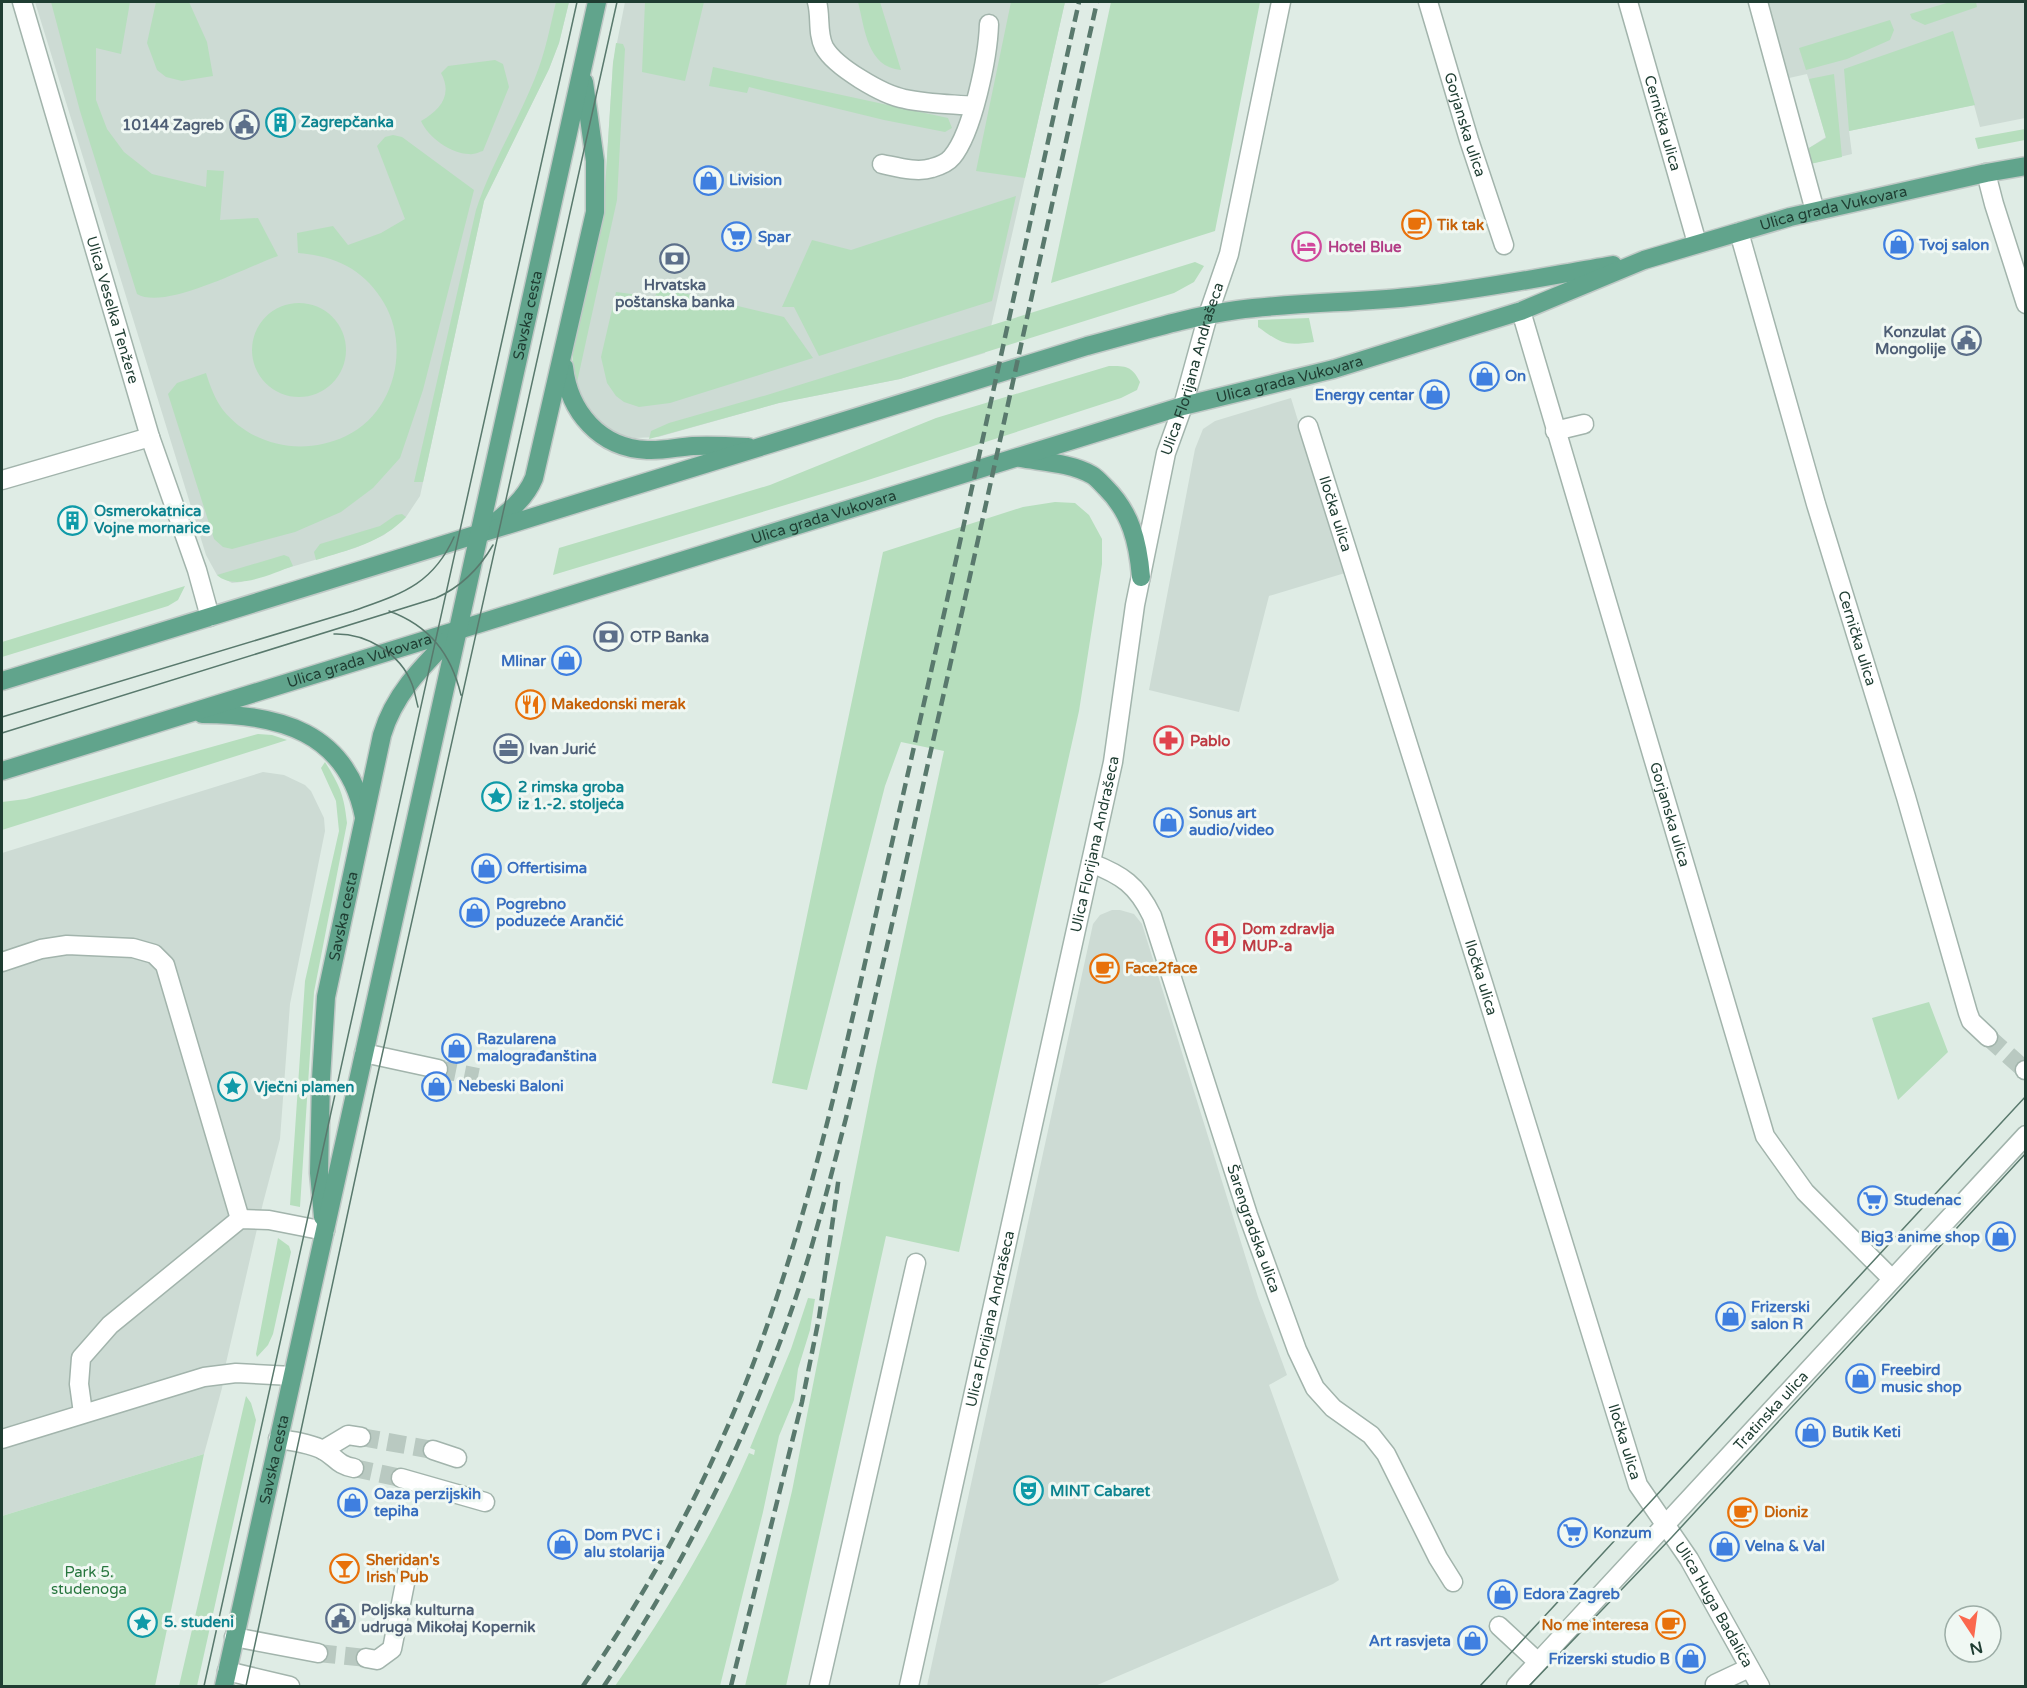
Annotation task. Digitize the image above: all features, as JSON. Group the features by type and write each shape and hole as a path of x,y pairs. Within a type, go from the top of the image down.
{"main road":[{"name":"Savska cesta","path":"225,1679 597,2"},
{"path":"479,534 502,517 530,489 538,464 595,212 595,161 582,69"},
{"name":"Ulica grada Vukovara","path":"2,771 1183,406 1334,369 1521,311 1644,260 1697,243 1815,211 2025,166"},
{"name":"Ulica grada Vukovara","path":"2,681 1087,346 1208,315 1272,306 1416,297 1644,260"},
{"path":"563,356 568,391 576,406 590,425 609,440 620,445 649,450 715,445 762,447"},
{"path":"1015,458 1074,468 1093,476 1103,484 1116,498 1134,530 1141,577"},
{"name":"Savska cesta","path":"325,1231 319,1173 324,1015 382,735 392,708 416,673 458,629"},
{"path":"185,714 219,714 278,722 303,731 322,742 344,768 355,789 364,822"}],"street":[{"name":"Ulica Veselka Tenžere","path":"22,2 150,437 197,570 210,617"},
{"path":"818,2 824,47 846,68 877,88 904,99 974,106"},
{"name":"Ulica Florijana Andrašeca","path":"909,1686 1113,762 1131,627 1166,453 1183,406 1208,315 1229,254 1281,2"},
{"name":"Gorjanska ulica","path":"1428,2 1469,140 1504,245"},
{"name":"Cernička ulica","path":"1628,2 1697,243"},
{"path":"1758,2 1815,211"},
{"path":"882,164 915,170 930,169 952,158 961,143 974,106 989,48 989,24"},
{"path":"1986,173 2025,304"},
{"name":"Cernička ulica","path":"1739,232 1816,504 1906,797 1968,1013 1971,1021 1988,1037"},
{"name":"Gorjanska ulica","path":"1521,311 1765,1136 1805,1192 1891,1278"},
{"path":"1555,431 1584,424"},
{"name":"Iločka ulica","path":"1308,426 1484,983 1634,1474 1643,1495 1663,1525"},
{"path":"2,480 150,437"},
{"name":"Šarengradska ulica","path":"1090,862 1116,872 1143,898 1152,916 1248,1215 1290,1332 1315,1388 1333,1408 1371,1435 1386,1454 1438,1558 1453,1582"},
{"path":"2,962 41,949 67,945 133,948 154,954 165,965 240,1219"},
{"path":"364,1053 438,1070"},
{"name":"Tratinska ulica","path":"1516,1686 2025,1135"},
{"path":"82,1413 79,1384 81,1358 110,1324 240,1219 269,1221 325,1231"},
{"path":"819,1686 916,1263"},
{"path":"2,1439 204,1377 236,1373 292,1376"},
{"path":"322,1450 348,1435 361,1437"},
{"path":"278,1439 298,1442 322,1450 342,1466 354,1468"},
{"path":"433,1450 457,1458"},
{"path":"401,1478 485,1502"},
{"name":"Ulica Huga Badalića","path":"1663,1525 1693,1566 1760,1686"},
{"path":"366,1658 377,1660 392,1649 409,1563"},
{"path":"1499,1626 1538,1662"},
{"path":"234,1637 318,1653"},
{"path":"1715,1684 1749,1668"},
{"path":"225,1679 283,1686"}],"shaded area":[{"path":"35,2 569,2 559,43 549,69 484,201 420,496 406,517 384,535 355,548 241,582 232,583 217,575 206,555"},
{"path":"625,2 1065,2 985,353 900,379 779,403 658,437 634,438 620,435 600,422 581,398 576,387 573,352 604,204 613,63"},
{"path":"1764,2 2025,2 2025,118 1980,127 1974,105 1849,131 1852,154 1810,164 1809,148 1826,137 1807,74 1789,78"},
{"path":"1291,398 1345,573 1269,596 1239,712 1149,690 1195,449 1203,429 1215,421"},
{"path":"263,772 284,775 305,785 311,791 324,818 325,831 290,1004 280,1139 263,1203 222,1388 204,1454 2,1516 2,853"},
{"path":"1112,910 1134,914 1142,924 1258,1297 1287,1375 1269,1385 1339,1580 1095,1686 927,1686 1093,924 1100,915"}],"green space":[{"path":"51,2 130,2 121,54 96,48 96,100 107,129 124,152 152,174 206,187 207,170 224,171 220,220 258,218 278,256 186,292 167,297 150,298 137,294 80,111"},
{"path":"156,2 189,2 207,42 213,76 182,81 166,77 157,70 147,43"},
{"path":"556,2 569,2 559,43 549,69 484,201 423,482 414,482 476,210 489,176 539,69"},
{"path":"645,2 704,2 685,81 642,72"},
{"path":"858,2 880,2 901,70 881,62 874,54 869,45"},
{"path":"1011,2 1065,2 1025,178 976,171"},
{"path":"1111,2 1260,2 1215,231 1051,283"},
{"path":"1950,2 1976,2 1977,7 1925,25 1912,19 1910,14"},
{"path":"1890,20 1894,30 1890,40 1847,59 1806,70 1799,48"},
{"path":"1953,31 1975,105 1849,131 1844,69"},
{"path":"616,43 623,44 625,49 617,200 576,387 572,366 573,352 604,204"},
{"path":"495,60 503,64 509,87 483,151 475,154 462,153 441,144 429,133 421,121 434,112 443,101 446,88 441,73 448,66"},
{"path":"713,67 948,118 952,128 945,132 884,120 749,87 747,93 709,86"},
{"path":"1834,74 1842,157 1810,164 1809,148 1826,138 1809,79"},
{"path":"2025,129 2025,140 1978,149 1975,138"},
{"path":"393,135 402,137 474,190 423,390 400,458 373,488 341,512 295,532 232,549 223,547 214,539 168,394 177,383 206,373 223,410 235,423 264,440 297,446 313,446 346,436 363,425 376,412 393,377 396,339 392,320 384,303 358,273 325,257 298,253 297,233 333,226 348,245 381,233 405,219 377,146 385,137"},
{"path":"1016,196 992,301 819,356 794,307 782,307 812,240 851,250"},
{"path":"1195,262 1204,266 1194,282 1174,293 900,379 779,403 649,439 651,431 669,423 767,395"},
{"path":"658,287 784,317 813,358 670,403 639,407 624,402 616,396 607,383 601,357 616,292 655,297"},
{"path":"299,303 317,307 332,317 342,332 346,350 342,368 332,383 317,393 299,397 281,393 266,383 256,368 252,350 256,332 266,317 281,307"},
{"path":"1309,318 1314,342 1296,344 1284,342 1258,327 1258,320"},
{"path":"1109,366 1131,370 1140,382 1137,390 1121,398 865,481 553,575 559,548 770,485 936,418"},
{"path":"1055,502 1075,503 1089,515 1102,539 1102,564 1079,711 959,1252 886,1236 786,1686 745,1686 792,1491 875,1071 944,751 901,742 885,786 807,1090 772,1083 883,552 1023,507"},
{"path":"402,514 406,517 397,526 376,539 316,560 314,552 320,544 380,526 396,515"},
{"path":"284,555 289,557 293,566 254,580 234,582 217,575"},
{"path":"185,586 178,600 168,606 2,657 2,642"},
{"path":"258,734 272,735 287,740 2,830 2,802 26,799"},
{"path":"325,762 340,791 347,823 314,992 300,1207 290,1205 305,981 339,831 336,801 321,768"},
{"path":"1929,1002 1948,1052 1898,1100 1872,1018"},
{"path":"278,1238 289,1246 291,1252 273,1334 268,1345 257,1357 256,1354"},
{"path":"808,1298 815,1299 810,1330 798,1369 794,1400 779,1436 763,1512 720,1686 615,1686 688,1573 749,1453 754,1455 755,1450 750,1448 791,1349"},
{"path":"246,1396 251,1403 256,1420 197,1686 179,1686"},
{"name":"Park 5. studenoga","path":"204,1454 155,1686 2,1686 2,1516"}],"tunnel":[{"path":"1988,1037 2025,1070"},
{"path":"438,1069 478,1077"},
{"path":"361,1437 433,1450"},
{"path":"354,1468 401,1478"},
{"path":"318,1653 366,1658"}],"tram line":[{"path":"204,1686 577,2"},
{"path":"246,1686 374,1091 617,2"},
{"path":"2,717 386,599 413,586 436,567 454,537"},
{"path":"2,733 436,598 469,576 493,545"},
{"path":"389,611 416,625 437,643 445,654 461,695"},
{"path":"334,634 370,641 390,654 407,673 418,707"},
{"path":"1480,1686 2026,1096"},
{"path":"1529,1686 1672,1537 2026,1153"}],"railway":[{"path":"583,1686 629,1616 691,1505 743,1390 792,1248 850,1028 1079,2"},
{"path":"604,1686 683,1555 728,1465 787,1323 826,1196 886,950 1097,2"},
{"path":"731,1686 802,1402 819,1318 839,1176"}],"place":[{"name":"Zagrepčanka","path":"280,122"},
{"name":"10144 Zagreb","path":"245,125"},
{"name":"Livision","path":"708,180"},
{"name":"Tik tak","path":"1416,225"},
{"name":"Spar","path":"737,237"},
{"name":"Tvoj salon","path":"1898,245"},
{"name":"Hotel Blue","path":"1307,247"},
{"name":"Hrvatska poštanska banka","path":"675,258"},
{"name":"Konzulat Mongolije","path":"1967,341"},
{"name":"On","path":"1484,376"},
{"name":"Energy centar","path":"1435,395"},
{"name":"Osmerokatnica Vojne mornarice","path":"73,520"},
{"name":"OTP Banka","path":"609,637"},
{"name":"Mlinar","path":"567,661"},
{"name":"Makedonski merak","path":"530,704"},
{"name":"Pablo","path":"1169,741"},
{"name":"Ivan Jurić","path":"508,749"},
{"name":"2 rimska groba iz 1.-2. stoljeća","path":"497,796"},
{"name":"Sonus art audio/video","path":"1168,822"},
{"name":"Offertisima","path":"486,868"},
{"name":"Pogrebno poduzeće Arančić","path":"475,913"},
{"name":"Dom zdravlja MUP-a","path":"1221,938"},
{"name":"Face2face","path":"1104,968"},
{"name":"Razularena malograđanština","path":"456,1048"},
{"name":"Nebeski Baloni","path":"437,1086"},
{"name":"Vječni plamen","path":"233,1087"},
{"name":"Studenac","path":"1873,1200"},
{"name":"Big3 anime shop","path":"2001,1237"},
{"name":"Frizerski salon R","path":"1730,1316"},
{"name":"Freebird music shop","path":"1860,1379"},
{"name":"Butik Keti","path":"1811,1432"},
{"name":"MINT Cabaret","path":"1029,1491"},
{"name":"Oaza perzijskih tepiha","path":"353,1503"},
{"name":"Dioniz","path":"1743,1512"},
{"name":"Konzum","path":"1572,1533"},
{"name":"Dom PVC i alu stolarija","path":"563,1544"},
{"name":"Velna & Val","path":"1724,1546"},
{"name":"Sheridan's Irish Pub","path":"345,1569"},
{"name":"Edora Zagreb","path":"1502,1594"},
{"name":"Poljska kulturna udruga Mikołaj Kopernik","path":"340,1619"},
{"name":"5. studeni","path":"143,1622"},
{"name":"No me interesa","path":"1670,1625"},
{"name":"Art rasvjeta","path":"1472,1641"},
{"name":"Frizerski studio B","path":"1691,1659"}]}
